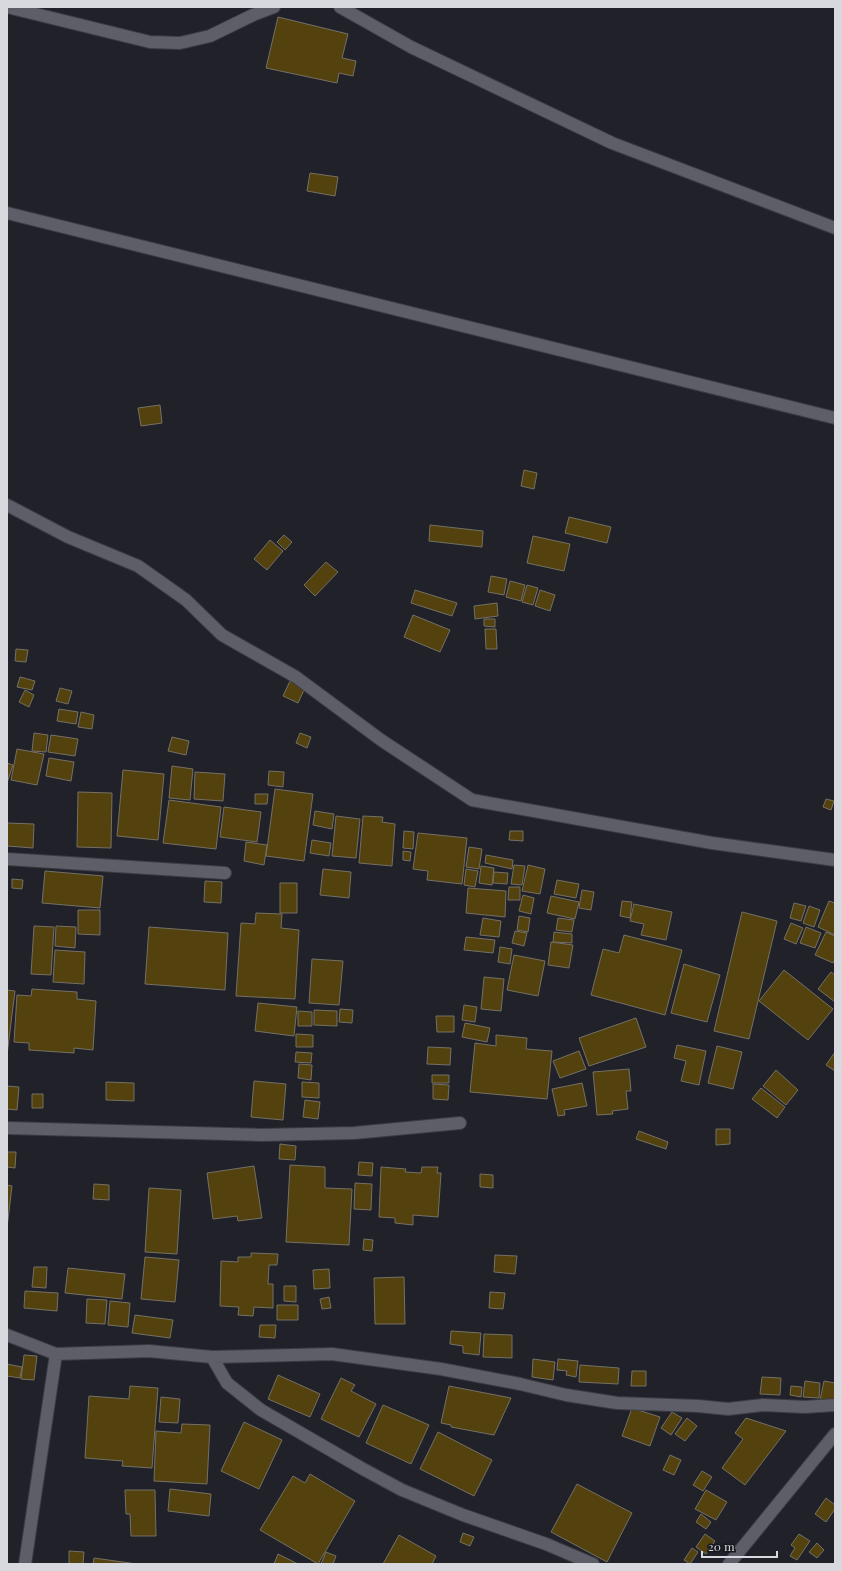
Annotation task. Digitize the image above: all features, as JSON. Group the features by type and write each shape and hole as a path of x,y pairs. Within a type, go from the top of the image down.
{"street":[{"path":"7,7 150,42 180,43 210,36 253,15 274,7"},
{"path":"340,7 411,47 612,143 835,228"},
{"path":"7,213 835,418"},
{"path":"7,505 68,537 138,566 186,600 222,636 296,677 381,740 472,800 712,843 835,860"},
{"path":"7,859 225,873"},
{"path":"7,1128 261,1135 354,1133 460,1123"},
{"path":"7,1335 56,1354 149,1352 212,1357 332,1354 441,1369 520,1384 566,1395 617,1403 698,1406 728,1410 763,1405 805,1407 835,1405"},
{"path":"25,1564 56,1354"},
{"path":"212,1357 226,1383 261,1410 363,1469 402,1490 462,1515 546,1544 594,1564"},
{"path":"730,1564 835,1434"}],"building":[{"path":"278,17 348,34 342,58 356,61 353,76 339,73 337,83 266,68"},
{"path":"310,173 338,177 335,196 307,191"},
{"path":"160,405 162,423 141,426 138,408"},
{"path":"524,470 537,473 534,489 521,486"},
{"path":"569,517 611,527 607,543 565,533"},
{"path":"430,525 483,531 482,547 429,541"},
{"path":"284,535 292,542 285,550 277,542"},
{"path":"533,536 570,544 564,571 527,563"},
{"path":"270,540 283,551 267,570 254,559"},
{"path":"326,562 338,572 315,596 304,585"},
{"path":"491,576 507,579 504,595 488,592"},
{"path":"510,581 525,585 521,601 506,597"},
{"path":"527,585 538,588 533,605 522,602"},
{"path":"415,590 457,603 452,616 411,603"},
{"path":"540,590 555,595 550,611 535,606"},
{"path":"497,603 498,616 475,619 474,606"},
{"path":"413,615 450,630 440,652 404,637"},
{"path":"484,619 495,619 495,627 484,626"},
{"path":"485,629 496,629 497,649 486,649"},
{"path":"16,649 28,650 26,662 15,661"},
{"path":"20,677 35,681 32,690 17,687"},
{"path":"290,681 305,688 298,703 283,696"},
{"path":"60,688 72,691 68,704 56,701"},
{"path":"25,690 34,695 29,707 19,702"},
{"path":"59,709 78,712 76,724 57,721"},
{"path":"81,712 94,715 92,729 78,727"},
{"path":"34,733 48,735 46,752 32,751"},
{"path":"300,733 311,737 307,748 296,743"},
{"path":"51,735 78,739 75,756 48,752"},
{"path":"172,737 189,741 186,755 168,751"},
{"path":"17,749 44,754 37,785 11,780"},
{"path":"49,758 74,762 71,781 46,776"},
{"path":"7,763 13,765 7,783"},
{"path":"172,766 193,769 190,800 169,798"},
{"path":"123,770 164,774 158,840 117,836"},
{"path":"269,771 284,772 283,787 268,785"},
{"path":"195,772 225,774 223,801 194,799"},
{"path":"275,789 313,794 304,861 266,856"},
{"path":"78,792 112,793 111,848 77,847"},
{"path":"255,794 268,794 267,804 255,804"},
{"path":"826,799 834,801 831,810 823,807"},
{"path":"169,800 221,807 216,849 163,843"},
{"path":"224,807 261,812 257,842 220,837"},
{"path":"315,811 334,814 332,829 313,825"},
{"path":"336,816 360,819 356,858 332,856"},
{"path":"363,816 383,817 382,822 395,824 392,866 359,863"},
{"path":"7,823 34,824 33,848 7,846"},
{"path":"404,831 414,832 413,849 403,848"},
{"path":"510,831 523,831 523,841 509,840"},
{"path":"418,833 467,838 462,884 427,880 428,871 413,869"},
{"path":"312,840 331,843 329,856 310,853"},
{"path":"246,842 267,845 264,865 244,861"},
{"path":"469,847 482,849 479,869 466,867"},
{"path":"403,851 411,852 410,861 403,860"},
{"path":"486,855 513,860 512,869 485,863"},
{"path":"514,865 525,866 522,885 511,884"},
{"path":"528,865 545,869 540,894 522,891"},
{"path":"481,866 494,868 492,885 479,883"},
{"path":"323,869 351,872 349,898 320,895"},
{"path":"466,869 478,871 475,887 464,885"},
{"path":"45,871 103,876 100,908 42,903"},
{"path":"494,872 508,873 507,884 493,883"},
{"path":"12,879 23,880 22,889 12,888"},
{"path":"557,880 579,884 576,898 554,894"},
{"path":"205,881 222,882 221,903 204,902"},
{"path":"280,883 297,883 297,913 280,913"},
{"path":"509,887 520,887 520,900 508,900"},
{"path":"468,888 506,891 505,917 466,913"},
{"path":"582,890 594,892 591,910 579,908"},
{"path":"523,895 534,898 531,914 519,911"},
{"path":"551,896 579,902 575,919 547,913"},
{"path":"622,901 632,902 630,918 620,916"},
{"path":"829,901 835,903 835,935 818,927"},
{"path":"794,903 806,906 801,921 790,918"},
{"path":"634,904 672,912 666,940 641,935 644,924 630,921"},
{"path":"809,906 820,910 814,927 803,923"},
{"path":"78,910 100,910 100,935 78,934"},
{"path":"742,912 777,921 749,1039 714,1031"},
{"path":"256,913 282,914 281,928 299,930 295,999 236,996 241,923 255,924"},
{"path":"519,916 530,918 528,932 517,930"},
{"path":"483,918 501,921 499,937 480,935"},
{"path":"558,918 574,920 572,932 556,930"},
{"path":"791,923 803,928 796,944 784,939"},
{"path":"34,926 54,927 51,975 31,974"},
{"path":"56,926 76,927 75,948 55,946"},
{"path":"149,927 228,933 225,990 145,984"},
{"path":"806,927 821,933 815,948 800,943"},
{"path":"515,931 527,933 524,946 512,943"},
{"path":"554,932 572,934 572,943 553,942"},
{"path":"826,932 835,936 835,959 833,963 815,955"},
{"path":"624,935 682,950 665,1015 591,995 603,949 619,953"},
{"path":"466,937 495,940 493,953 464,950"},
{"path":"551,942 573,945 569,968 548,965"},
{"path":"500,947 512,949 510,964 498,962"},
{"path":"55,950 85,952 84,984 53,982"},
{"path":"514,955 545,961 538,996 507,990"},
{"path":"312,959 343,961 339,1005 309,1003"},
{"path":"684,964 720,975 707,1022 671,1013"},
{"path":"784,970 833,1009 808,1040 759,1001"},
{"path":"831,972 835,975 835,1002 818,989"},
{"path":"484,977 504,979 501,1011 481,1009"},
{"path":"32,989 77,992 77,999 96,1001 93,1050 74,1048 74,1053 29,1050 29,1043 14,1042 17,995 31,996"},
{"path":"7,990 15,991 7,1055"},
{"path":"258,1003 297,1007 294,1036 255,1031"},
{"path":"464,1005 477,1007 475,1022 462,1020"},
{"path":"340,1009 353,1010 352,1023 339,1022"},
{"path":"314,1010 337,1011 337,1026 314,1025"},
{"path":"298,1011 312,1012 312,1026 298,1026"},
{"path":"436,1016 454,1016 454,1032 437,1032"},
{"path":"636,1018 646,1047 589,1066 579,1038"},
{"path":"465,1023 490,1028 487,1042 462,1037"},
{"path":"296,1034 313,1035 313,1047 296,1047"},
{"path":"496,1035 527,1038 526,1049 552,1051 547,1099 470,1092 475,1043 496,1046"},
{"path":"677,1045 706,1051 699,1085 681,1081 686,1061 674,1058"},
{"path":"717,1046 742,1052 733,1089 708,1083"},
{"path":"428,1047 451,1048 450,1065 427,1064"},
{"path":"579,1051 586,1069 560,1078 553,1061"},
{"path":"296,1052 312,1053 311,1063 295,1062"},
{"path":"835,1052 835,1071 826,1065"},
{"path":"299,1064 312,1065 311,1080 298,1078"},
{"path":"629,1069 631,1091 626,1091 628,1109 612,1111 613,1114 597,1115 593,1072"},
{"path":"776,1070 798,1090 786,1105 763,1086"},
{"path":"432,1075 449,1075 449,1083 432,1083"},
{"path":"254,1081 286,1084 283,1120 251,1117"},
{"path":"106,1082 134,1083 134,1101 106,1100"},
{"path":"302,1082 319,1083 319,1098 302,1097"},
{"path":"582,1083 587,1106 564,1110 565,1115 558,1116 552,1089"},
{"path":"433,1084 449,1085 448,1100 433,1099"},
{"path":"7,1086 19,1087 17,1110 7,1109"},
{"path":"761,1088 785,1107 777,1118 752,1099"},
{"path":"32,1094 43,1094 43,1108 32,1108"},
{"path":"305,1100 320,1102 318,1119 303,1117"},
{"path":"716,1129 730,1129 730,1144 716,1145"},
{"path":"639,1131 668,1142 666,1149 636,1139"},
{"path":"280,1144 296,1146 295,1160 279,1159"},
{"path":"7,1152 16,1152 15,1168 7,1167"},
{"path":"359,1162 373,1163 372,1176 358,1175"},
{"path":"290,1165 325,1167 325,1188 352,1189 349,1245 286,1242"},
{"path":"254,1166 262,1218 238,1221 237,1216 213,1219 207,1173"},
{"path":"381,1167 406,1169 405,1172 421,1173 422,1167 438,1167 437,1173 441,1173 438,1217 413,1215 413,1225 395,1223 395,1218 379,1217"},
{"path":"480,1174 493,1175 493,1188 480,1187"},
{"path":"355,1183 372,1184 371,1210 354,1209"},
{"path":"94,1184 109,1185 109,1200 93,1199"},
{"path":"7,1185 12,1186 7,1228"},
{"path":"149,1188 181,1190 177,1254 145,1252"},
{"path":"364,1239 373,1240 372,1251 363,1250"},
{"path":"251,1253 278,1254 277,1265 269,1265 268,1284 273,1284 273,1308 254,1307 253,1316 238,1315 239,1307 220,1306 221,1261 238,1262 238,1257 251,1257"},
{"path":"495,1255 517,1256 515,1274 494,1272"},
{"path":"145,1257 179,1260 175,1302 141,1299"},
{"path":"34,1267 47,1267 46,1288 32,1287"},
{"path":"68,1268 125,1274 122,1299 65,1293"},
{"path":"329,1269 330,1288 314,1289 313,1270"},
{"path":"404,1277 405,1324 375,1324 374,1278"},
{"path":"284,1286 296,1286 296,1302 284,1301"},
{"path":"25,1291 58,1293 57,1311 24,1308"},
{"path":"490,1292 505,1293 503,1309 489,1308"},
{"path":"329,1297 331,1308 322,1309 320,1299"},
{"path":"87,1299 107,1300 105,1324 86,1323"},
{"path":"110,1301 130,1303 128,1327 108,1325"},
{"path":"277,1305 298,1305 298,1320 277,1320"},
{"path":"135,1315 173,1320 170,1338 132,1333"},
{"path":"260,1325 276,1325 275,1338 259,1337"},
{"path":"451,1331 481,1333 479,1355 463,1353 463,1346 450,1344"},
{"path":"484,1334 512,1335 512,1358 483,1357"},
{"path":"24,1355 37,1356 34,1380 21,1379"},
{"path":"533,1359 555,1362 553,1380 532,1377"},
{"path":"558,1359 578,1361 576,1377 566,1375 567,1371 557,1370"},
{"path":"7,1364 22,1367 20,1378 7,1376"},
{"path":"580,1365 619,1368 618,1384 579,1382"},
{"path":"632,1371 646,1371 646,1386 631,1386"},
{"path":"278,1375 320,1394 310,1417 268,1399"},
{"path":"762,1377 781,1378 780,1395 760,1394"},
{"path":"341,1378 355,1385 351,1391 376,1404 359,1437 321,1419"},
{"path":"805,1381 820,1383 819,1398 803,1397"},
{"path":"824,1381 835,1383 835,1400 820,1400"},
{"path":"130,1386 158,1388 152,1468 122,1466 123,1461 85,1458 89,1396 129,1399"},
{"path":"449,1386 511,1398 494,1435 451,1427 451,1425 441,1423"},
{"path":"791,1386 802,1387 801,1397 790,1395"},
{"path":"161,1397 180,1399 178,1423 159,1422"},
{"path":"383,1405 429,1425 411,1464 366,1443"},
{"path":"632,1408 660,1417 650,1446 622,1436"},
{"path":"672,1412 682,1418 671,1435 661,1428"},
{"path":"687,1418 697,1426 685,1441 675,1434"},
{"path":"746,1418 786,1431 745,1485 722,1468 743,1439 735,1433"},
{"path":"244,1422 282,1440 259,1489 221,1471"},
{"path":"182,1424 210,1425 207,1484 154,1481 156,1431 181,1433"},
{"path":"438,1432 492,1460 474,1496 420,1469"},
{"path":"670,1455 681,1460 674,1475 663,1470"},
{"path":"702,1471 712,1477 703,1491 693,1485"},
{"path":"310,1474 355,1501 318,1564 260,1530 293,1476 305,1483"},
{"path":"577,1484 632,1513 607,1562 551,1532"},
{"path":"170,1489 211,1494 209,1516 168,1511"},
{"path":"125,1490 155,1490 156,1536 131,1536 130,1514 126,1514"},
{"path":"706,1490 727,1502 716,1520 695,1509"},
{"path":"826,1498 835,1505 835,1509 826,1522 815,1514"},
{"path":"701,1514 711,1522 706,1529 696,1522"},
{"path":"463,1533 474,1537 470,1546 460,1542"},
{"path":"705,1534 715,1541 706,1554 696,1547"},
{"path":"799,1534 810,1541 797,1560 790,1556 795,1548 791,1545"},
{"path":"399,1535 436,1556 432,1564 383,1564"},
{"path":"817,1543 824,1550 817,1558 809,1552"},
{"path":"692,1548 698,1552 690,1564 684,1560"},
{"path":"69,1551 84,1552 83,1564 69,1564"},
{"path":"326,1552 336,1556 333,1564 321,1564"},
{"path":"278,1554 298,1564 274,1564"},
{"path":"94,1558 137,1564 93,1564"}]}
